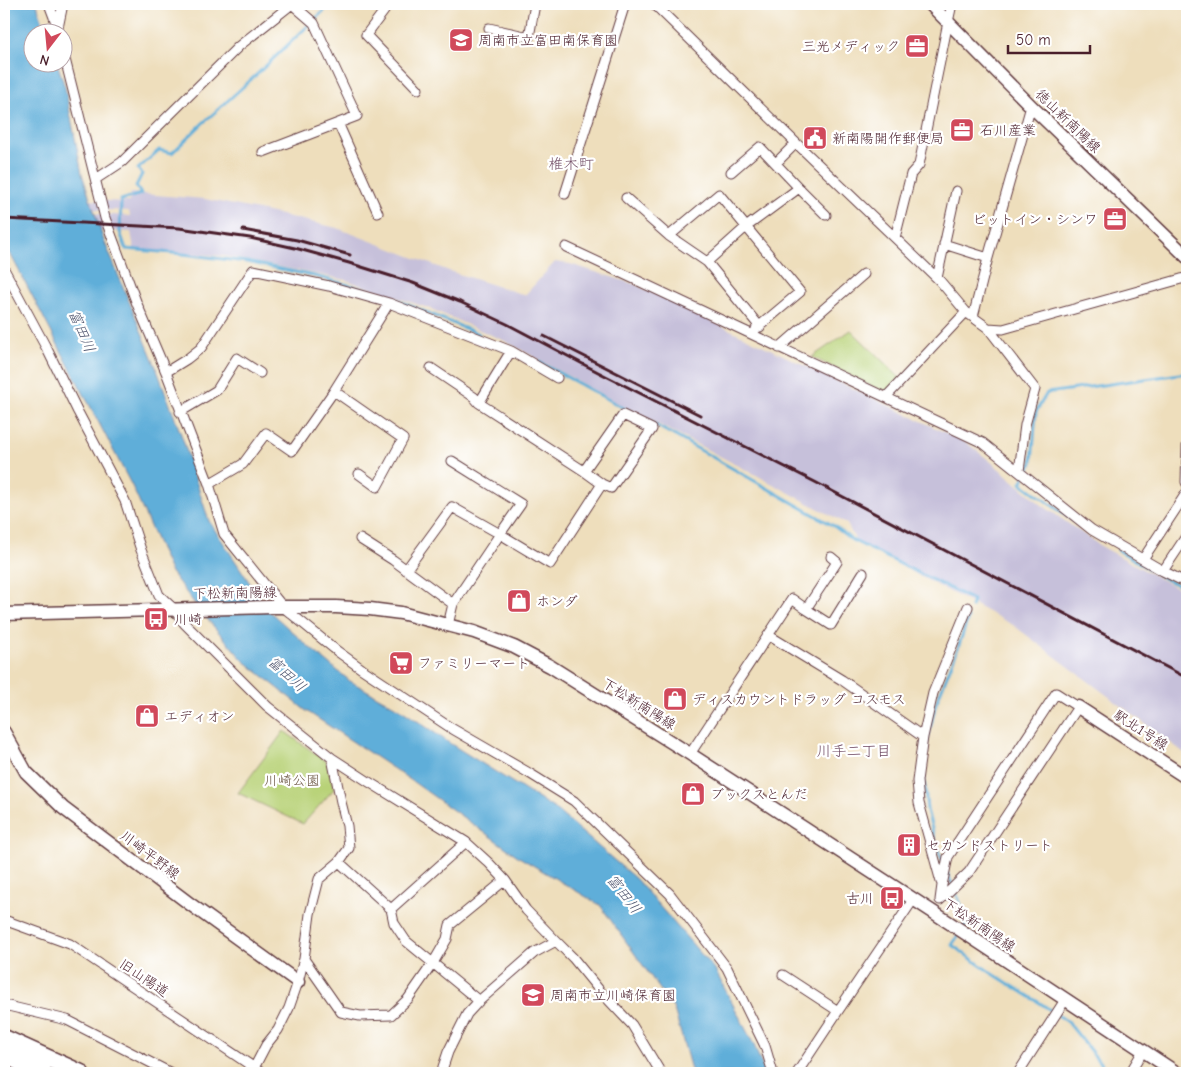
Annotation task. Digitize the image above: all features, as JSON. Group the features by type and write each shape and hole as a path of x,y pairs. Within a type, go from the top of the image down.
{"highway":[{"path":"4,1038 81,1073"},
{"path":"4,1055 44,1073"}],"main road":[{"name":"徳山新南陽線","path":"930,4 1031,106 1187,257"},
{"name":"下松新南陽線","path":"4,614 277,607 370,609 401,613 448,625 514,647 550,666 690,754 1176,1073"},
{"name":"駅北1号線","path":"1078,707 1187,778"},
{"name":"川崎平野線","path":"4,732 26,772 63,808 190,904 298,982"},
{"path":"933,912 940,900"}],"street":[{"path":"49,4 55,22"},
{"path":"60,22 63,4"},
{"path":"96,179 122,162 239,46 292,4 314,23 356,116 263,152"},
{"path":"377,4 384,11 366,35 418,88"},
{"path":"490,28 529,37 535,4"},
{"path":"564,194 625,4"},
{"path":"654,4 937,278 970,314 988,328 1035,388 1025,425 1019,471"},
{"path":"896,238 911,174 919,165 952,4"},
{"path":"68,72 105,218 137,304 166,372 209,484 224,534 277,607 362,669 451,728 574,801 670,894 727,968 765,1046 773,1073"},
{"path":"886,398 970,314 988,258 1031,106"},
{"path":"338,123 378,213"},
{"path":"776,163 796,143"},
{"path":"731,172 760,147 826,215"},
{"path":"706,262 746,227 799,188"},
{"path":"937,278 956,191"},
{"path":"669,236 719,194 800,292 751,334"},
{"path":"626,198 669,236 706,262 760,327"},
{"path":"944,244 988,258"},
{"path":"566,247 983,443 1092,530 1163,572 1187,582"},
{"path":"166,372 201,348 253,270 329,286 389,303 511,351 557,378"},
{"path":"4,271 48,351 125,501 141,550 159,595 179,609 184,623 267,706 332,758 466,842 489,863 505,880 526,910 573,958 600,991 632,1025 661,1073"},
{"path":"779,348 864,274"},
{"path":"988,328 1003,329 1187,278"},
{"path":"209,484 243,464 266,433 292,451 334,392 389,303"},
{"path":"479,403 511,351"},
{"path":"180,412 217,390 237,358 260,373"},
{"path":"431,368 474,397 479,403 602,484 611,488 652,429 623,414 584,471"},
{"path":"334,392 403,439 377,486 359,474"},
{"path":"1187,446 1187,484"},
{"path":"448,625 453,604 521,504 452,461"},
{"path":"406,570 452,507 550,564 602,484"},
{"path":"1143,559 1187,492"},
{"path":"1163,572 1187,535"},
{"path":"360,539 393,560 453,604"},
{"path":"806,609 837,562 832,557"},
{"path":"690,754 792,599 831,625 863,573"},
{"path":"942,885 919,803 917,781 922,737 933,692 968,607"},
{"path":"768,635 842,680 922,737"},
{"path":"1056,693 1078,707 969,872 940,900 948,858 1056,693"},
{"path":"258,1071 266,1045 278,1030 298,982 304,959 310,914 319,879 339,862 349,848 347,826 332,758"},
{"path":"391,909 466,842"},
{"path":"339,862 391,909 394,923 406,941 479,1000"},
{"path":"304,959 341,1012 360,1016 391,1015 408,1000 433,963 447,939 450,926 505,880"},
{"path":"799,1073 838,1011 913,900"},
{"name":"旧山陽道","path":"4,920 70,944 258,1071"},
{"path":"441,1073 455,1037 467,1014 479,1000 534,953 556,942"},
{"path":"783,975 838,1011"},
{"path":"1018,1073 1065,1000"},
{"path":"4,1005 67,1020 171,1073"},
{"path":"1130,1073 1143,1051"}],"shaded area":[{"path":"131,193 205,199 337,228 449,271 525,295 555,262 570,264 634,284 967,443 1042,505 1099,545 1187,593 1187,755 1013,625 857,543 847,524 623,406 505,341 431,309 346,280 225,256 134,249 131,232 4,226 4,208 130,216 129,211 4,205 4,196 129,202"}],"green space":[{"path":"851,330 900,378 885,393 812,357"},
{"name":"川崎公園","path":"284,731 327,762 334,789 303,824 238,793"}],"water":[{"name":"富田川","path":"4,4 37,4 43,22 22,22 22,72 60,72 65,87 82,174 103,238 154,362 182,437 209,521 267,609 350,681 400,709 451,744 555,809 636,879 715,970 754,1045 765,1073 692,1073 674,1009 600,905 519,857 412,781 305,710 243,660 201,612 170,571 132,486 4,242"}],"waterway":[{"path":"331,4 172,153 159,150 138,169 142,174 136,186 141,194 121,200 120,232 126,249 247,262 314,276 394,299 479,334"},
{"path":"539,362 677,437 834,526 852,540 973,600 971,607"},
{"path":"1081,526 1021,483 1032,463 1036,412 1047,393 1187,373"},
{"path":"1118,550 1169,581 1187,589"},
{"path":"926,747 936,703 968,618"},
{"path":"923,766 927,810 937,848 944,864"},
{"path":"947,872 968,921 963,928"},
{"path":"960,933 952,945 1068,1022 1108,1073"}],"railway":[{"path":"4,219 179,228 250,238 295,248 413,283 507,324 815,482 1187,678"},
{"path":"243,230 297,240 350,255"},
{"path":"544,336 700,415"}],"place":[{"name":"周南市立富田南保育園","path":"461,40"},
{"name":"三光メディック","path":"917,46"},
{"name":"石川産業","path":"962,130"},
{"name":"新南陽開作郵便局","path":"815,138"},
{"name":"ビットイン・シンワ","path":"1115,219"},
{"name":"ホンダ","path":"519,601"},
{"name":"川崎","path":"156,619"},
{"name":"ファミリーマート","path":"401,663"},
{"name":"ディスカウントドラッグ コスモス","path":"675,699"},
{"name":"エディオン","path":"147,716"},
{"name":"ブックスとんだ","path":"693,794"},
{"name":"セカンドストリート","path":"909,845"},
{"name":"古川","path":"892,898"},
{"name":"周南市立川崎保育園","path":"533,995"}],"district":[{"name":"椎木町","path":"571,164"},
{"name":"川手二丁目","path":"854,751"}]}
